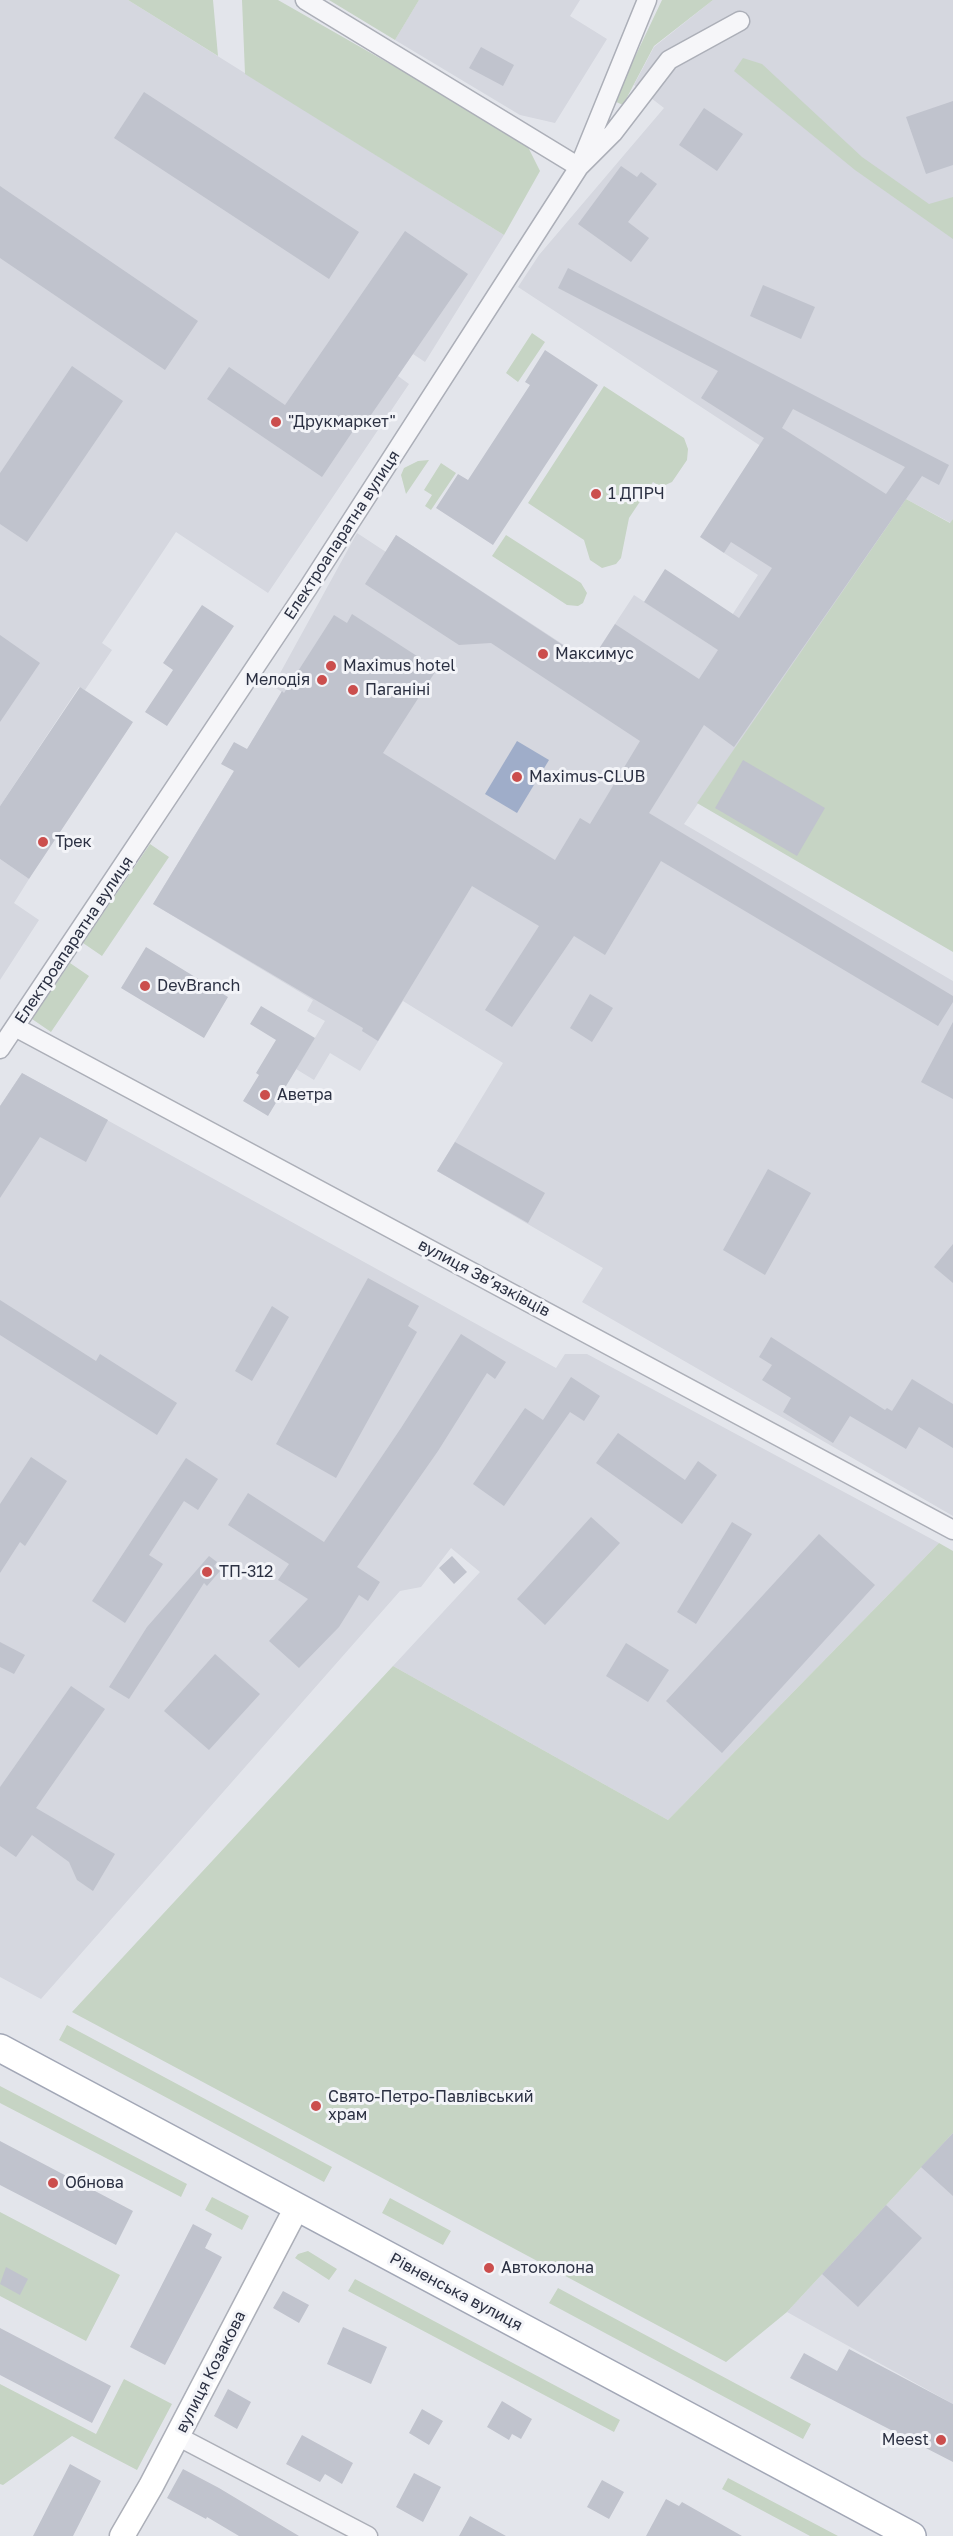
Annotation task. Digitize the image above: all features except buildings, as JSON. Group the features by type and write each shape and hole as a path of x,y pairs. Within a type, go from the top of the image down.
{"main road":[{"name":"Рівненська вулиця","path":"0,2048 912,2536"}],"street":[{"path":"305,0 579,167 613,133 669,60 740,21"},
{"name":"Електроапаратна вулиця","path":"0,1049 308,588 579,167 647,0"},
{"name":"вулиця Звʼязківців","path":"15,1027 953,1530"},
{"name":"вулиця Козакова","path":"122,2536 297,2207"},
{"path":"177,2436 368,2536"}],"shaded area":[{"path":"0,0 128,0 504,235 425,362 413,354 398,376 409,384 268,593 176,532 102,643 112,650 85,690 79,687 0,806"},
{"path":"419,0 580,0 570,16 607,39 555,123 520,115 395,40"},
{"path":"713,0 953,0 953,519 951,523 906,499 684,824 953,981 953,1516 582,1302 603,1268 437,1171 503,1063 403,1001 360,1071 330,1053 314,1080 296,1069 325,1021 307,1011 313,1000 153,904 282,692 273,686 357,533 386,552 396,535 590,662 634,595 712,646 758,575 724,553 779,458 518,287 539,255 664,108 634,85 654,47"},
{"path":"0,859 29,879 14,903 39,920 0,980"},
{"path":"22,1073 556,1368 565,1354 587,1354 939,1543 668,1820 393,1666 480,1572 451,1548 421,1587 400,1591 41,1999 0,1977 0,1106"},
{"path":"953,2133 953,2404 787,2312"}],"green space":[{"path":"128,0 213,0 218,56"},
{"path":"242,0 278,0 525,141 540,171 504,235 245,74"},
{"path":"329,0 419,0 395,40"},
{"path":"662,0 713,0 654,46 623,105 614,101"},
{"path":"743,58 762,64 862,157 929,204 953,197 953,239 855,170 734,71"},
{"path":"532,333 545,342 518,382 506,373"},
{"path":"604,386 684,438 688,449 687,460 672,482 661,487 653,482 629,518 621,558 616,564 602,568 590,560 584,540 528,503"},
{"path":"429,460 406,494 401,475 404,468 418,461"},
{"path":"441,463 456,473 431,510 425,506 432,495 424,490"},
{"path":"906,499 950,523 953,519 953,952 697,803"},
{"path":"506,535 581,583 587,593 583,603 578,606 567,605 492,556"},
{"path":"150,844 169,857 102,956 83,943"},
{"path":"70,963 89,976 51,1032 32,1019"},
{"path":"939,1543 953,1551 953,2133 787,2312 726,2362 72,2012 393,1666 668,1820"},
{"path":"67,2025 332,2167 324,2182 59,2040"},
{"path":"0,2086 187,2184 181,2197 0,2103"},
{"path":"212,2197 249,2216 242,2230 205,2210"},
{"path":"390,2198 451,2231 443,2245 382,2213"},
{"path":"0,2212 120,2275 86,2341 0,2296"},
{"path":"308,2251 337,2269 329,2280 295,2258 298,2254"},
{"path":"355,2279 620,2420 614,2432 348,2291"},
{"path":"558,2288 811,2424 803,2439 549,2303"},
{"path":"124,2379 172,2404 137,2470 72,2436 3,2485 0,2484 0,2384 96,2434"},
{"path":"728,2478 838,2536 810,2536 722,2489"}],"water":[{"name":"Maximus-CLUB","path":"517,741 549,760 517,813 485,794"}],"place":[{"name":"\"Друкмаркет\"","path":"276,422"},
{"name":"1 ДПРЧ","path":"596,494"},
{"name":"Максимус","path":"543,654"},
{"name":"Maximus hotel","path":"331,666"},
{"name":"Мелодія","path":"322,680"},
{"name":"Паганіні","path":"353,690"},
{"name":"Maximus-CLUB","path":"517,777"},
{"name":"Трек","path":"43,842"},
{"name":"DevBranch","path":"145,986"},
{"name":"Аветра","path":"265,1095"},
{"name":"ТП-312","path":"207,1572"},
{"name":"Свято-Петро-Павлівський храм","path":"316,2106"},
{"name":"Обнова","path":"53,2183"},
{"name":"Автоколона","path":"489,2268"},
{"name":"Meest","path":"941,2440"}]}
